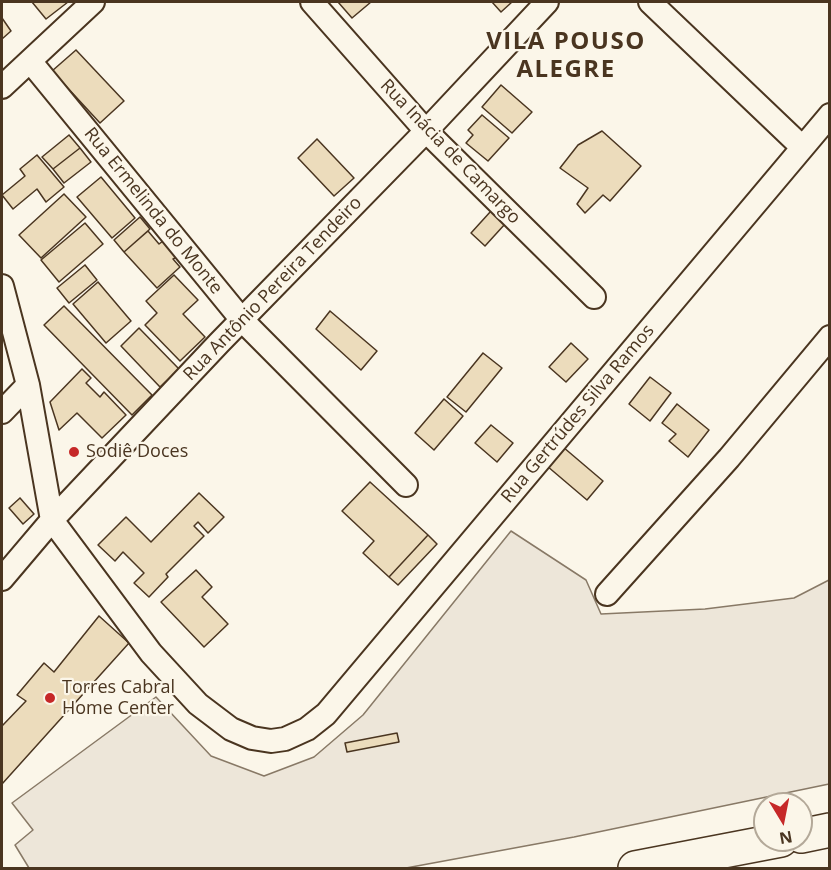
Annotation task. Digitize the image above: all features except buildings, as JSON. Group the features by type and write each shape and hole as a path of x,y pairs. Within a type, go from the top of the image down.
{"highway":[{"path":"813,834 830,830"},
{"path":"635,868 753,845"}],"street":[{"path":"2,87 93,2"},
{"name":"Rua Inácia de Camargo","path":"312,2 426,131 594,297"},
{"name":"Rua Antônio Pereira Tendeiro","path":"2,579 52,520 548,2"},
{"path":"650,2 802,147"},
{"name":"Rua Ermelinda do Monte","path":"30,61 242,320 406,485"},
{"name":"Rua Gertrúdes Silva Ramos","path":"52,520 151,653 198,704 231,729 252,738 271,741 285,739 307,729 326,714 830,115"},
{"path":"2,286 28,385 52,520"},
{"path":"607,594 729,458 830,338"},
{"path":"2,412 28,385"}],"shaded area":[{"path":"511,531 586,580 601,614 705,609 794,598 829,580 829,784 791,792 753,792 753,800 574,837 406,868 29,868 15,845 33,830 12,803 156,697 211,756 264,776 314,757 363,715"}],"place":[{"name":"Sodiê Doces","path":"74,452"},
{"name":"Torres Cabral Home Center","path":"50,698"}],"district":[{"name":"VILA POUSO ALEGRE","path":"566,56"}]}
